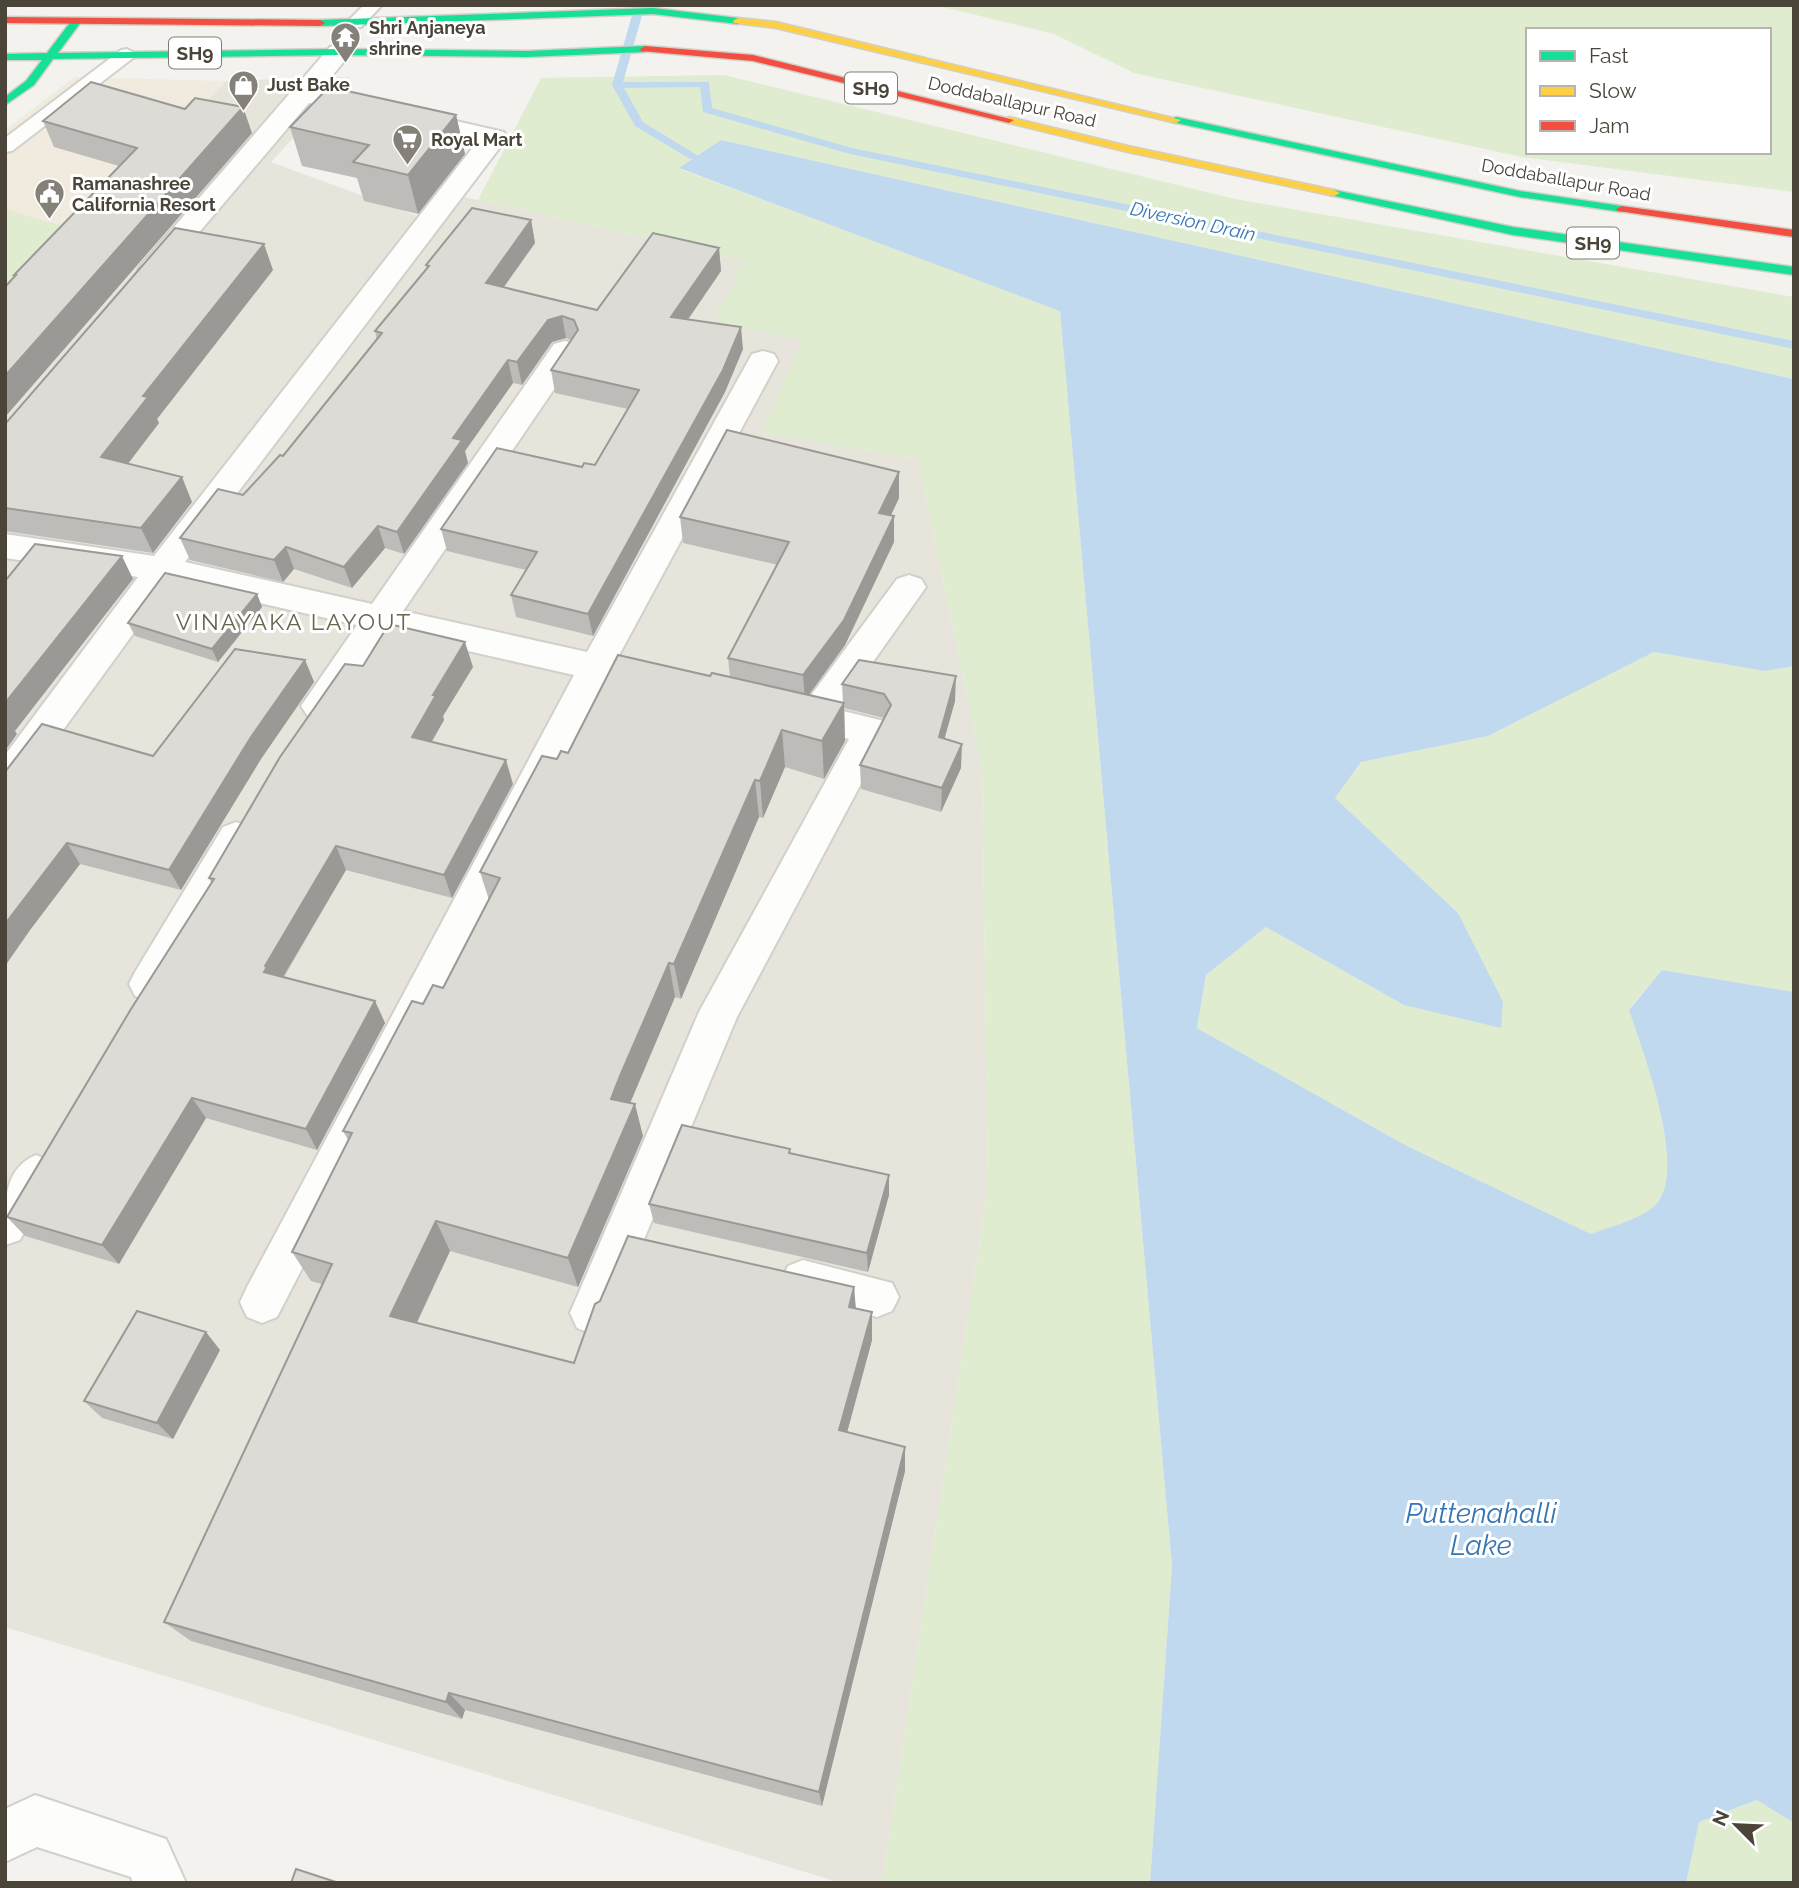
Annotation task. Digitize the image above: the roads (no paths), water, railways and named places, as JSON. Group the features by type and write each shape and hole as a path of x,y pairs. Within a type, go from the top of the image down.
{"main road":[{"name":"Doddaballapur Road","path":"5,20 355,23 653,11 776,25 1149,114 1520,194 1794,234"},
{"path":"5,102 30,83 76,22"},
{"name":"Doddaballapur Road","path":"5,57 339,52 527,54 649,49 753,58 995,118 1513,231 1794,271"}],"street":[{"path":"138,286 339,52"},
{"path":"5,782 162,569 494,138 304,94"},
{"path":"298,737 565,351"},
{"path":"262,1302 596,667 763,361"},
{"path":"5,546 162,569 686,688"},
{"path":"814,718 909,587"},
{"path":"592,1313 643,1243 719,1012 871,731 763,706"},
{"path":"133,1010 254,806"},
{"path":"5,1226 55,1142"},
{"path":"770,1273 877,1297"},
{"path":"5,1836 35,1821 148,1857 160,1883"}],"lane":[{"path":"355,23 374,5"},
{"path":"5,147 127,54"}],"water":[{"name":"Puttenahalli Lake","path":"721,140 1794,379 1794,666 1765,671 1654,652 1488,736 1361,762 1335,798 1458,913 1503,1002 1501,1028 1404,1005 1266,927 1206,975 1197,1028 1407,1146 1591,1234 1644,1213 1651,1209 1663,1193 1667,1171 1661,1113 1629,1010 1662,970 1794,992 1794,1823 1757,1800 1699,1822 1686,1883 1150,1883 1172,1566 1060,311 679,168"}],"waterway":[{"path":"617,85 640,5"},
{"name":"Diversion Drain","path":"617,85 705,84 707,110 850,151 1794,345"},
{"path":"617,85 639,124 694,157"}],"place":[{"name":"Shri Anjaneya shrine","path":"346,65"},
{"name":"Just Bake","path":"244,112"},
{"name":"Royal Mart","path":"408,167"},
{"name":"Ramanashree California Resort","path":"49,221"}],"district":[{"name":"VINAYAKA LAYOUT","path":"294,622"}]}
